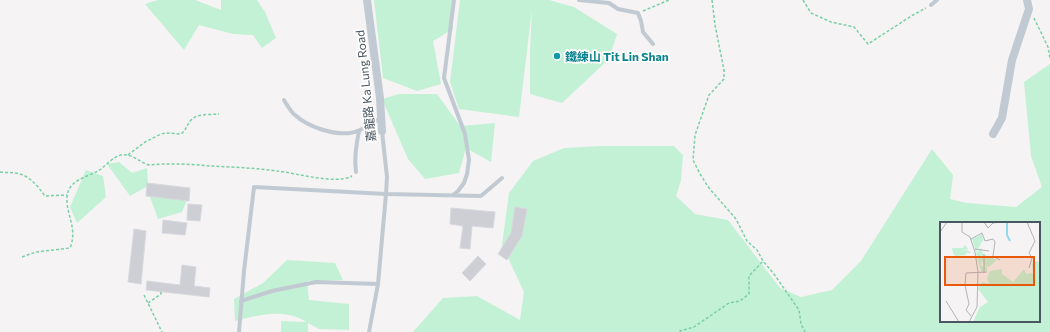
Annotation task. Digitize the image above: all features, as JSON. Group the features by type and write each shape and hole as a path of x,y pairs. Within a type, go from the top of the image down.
{"street":[{"name":"嘉龍路 Ka Lung Road","path":"367,0 382,131"},
{"path":"993,134 1002,118 1012,60 1029,9 1027,0"}],"lane":[{"path":"453,195 464,183 469,160 465,134 444,78 454,0"},
{"path":"579,0 609,3 618,9 638,13 641,21 642,32 653,44"},
{"path":"931,5 937,0"},
{"path":"284,100 294,115 312,126 331,132 350,133 359,131 381,118"},
{"path":"356,172 355,149 359,131"},
{"name":"嘉龍路 Ka Lung Road","path":"369,332 378,284 386,194 386,170 382,131"},
{"path":"239,332 241,300 254,187 386,194 481,196 502,178"},
{"path":"241,300 272,291 316,282 378,284"}],"path":[{"path":"638,13 669,0"},
{"path":"712,0 714,25 724,70 724,79 709,95 706,102 695,135 693,160 700,174 720,202 736,219 747,241 757,250 762,261 774,274 799,310 801,324 805,332"},
{"path":"803,0 810,13 831,22 854,27 868,44 931,5"},
{"path":"1029,9 1048,47 1050,59"},
{"path":"128,155 145,142 161,134 182,134 186,130 191,120 198,115 219,114"},
{"path":"22,257 36,252 70,248 73,226 67,208 67,195 71,187 81,178 97,171 118,156 128,155 135,157 144,164 149,165 182,164 249,168 335,180 346,179 356,172"},
{"path":"0,172 26,176 38,186 45,196 67,195"},
{"path":"680,332 694,326 730,303 740,301 745,298 749,294 749,276 762,261"},
{"path":"148,303 161,292"},
{"path":"144,295 162,332"}],"green space":[{"path":"158,0 195,0 221,10 221,0 257,0 265,12 276,38 262,48 253,35 233,34 199,25 184,50 145,4"},
{"path":"374,0 452,0 453,29 433,41 441,84 417,91 383,78"},
{"path":"460,0 549,0 574,7 617,34 609,59 562,103 530,94 532,9 519,117 459,109 450,82"},
{"path":"1050,64 1050,332 413,332 443,298 477,296 520,320 524,292 502,245 509,193 533,161 564,148 601,146 674,146 683,155 681,180 676,196 695,214 728,220 780,288 801,297 832,290 861,261 932,149 953,175 950,199 967,203 1016,207 1042,187 1031,156 1024,82"},
{"path":"399,94 437,94 460,126 495,123 491,162 466,148 459,173 425,179 408,159 382,99"},
{"path":"119,162 132,173 147,168 148,186 130,196 107,164"},
{"path":"86,170 103,176 106,197 77,223 70,207"},
{"path":"173,189 187,200 182,212 158,219 150,197"},
{"path":"287,260 335,263 343,280 307,281 309,300 349,304 349,330 319,329 308,323 308,332 281,332 281,321 306,322 289,315 280,314 262,315 235,321 234,299 263,283"}],"building":[{"path":"147,183 190,188 189,201 146,196"},
{"path":"188,204 202,205 200,221 187,220"},
{"path":"515,207 527,209 522,236 507,260 498,254 511,233"},
{"path":"451,208 495,212 493,228 472,226 470,249 460,248 463,226 450,224"},
{"path":"163,220 187,223 185,235 162,233"},
{"path":"134,229 146,231 141,284 128,282"},
{"path":"478,256 486,264 470,281 462,273"},
{"path":"182,265 196,267 194,286 210,288 209,297 146,290 147,281 180,285"}],"place":[{"name":"鐵練山 Tit Lin Shan","path":"557,56"}]}
